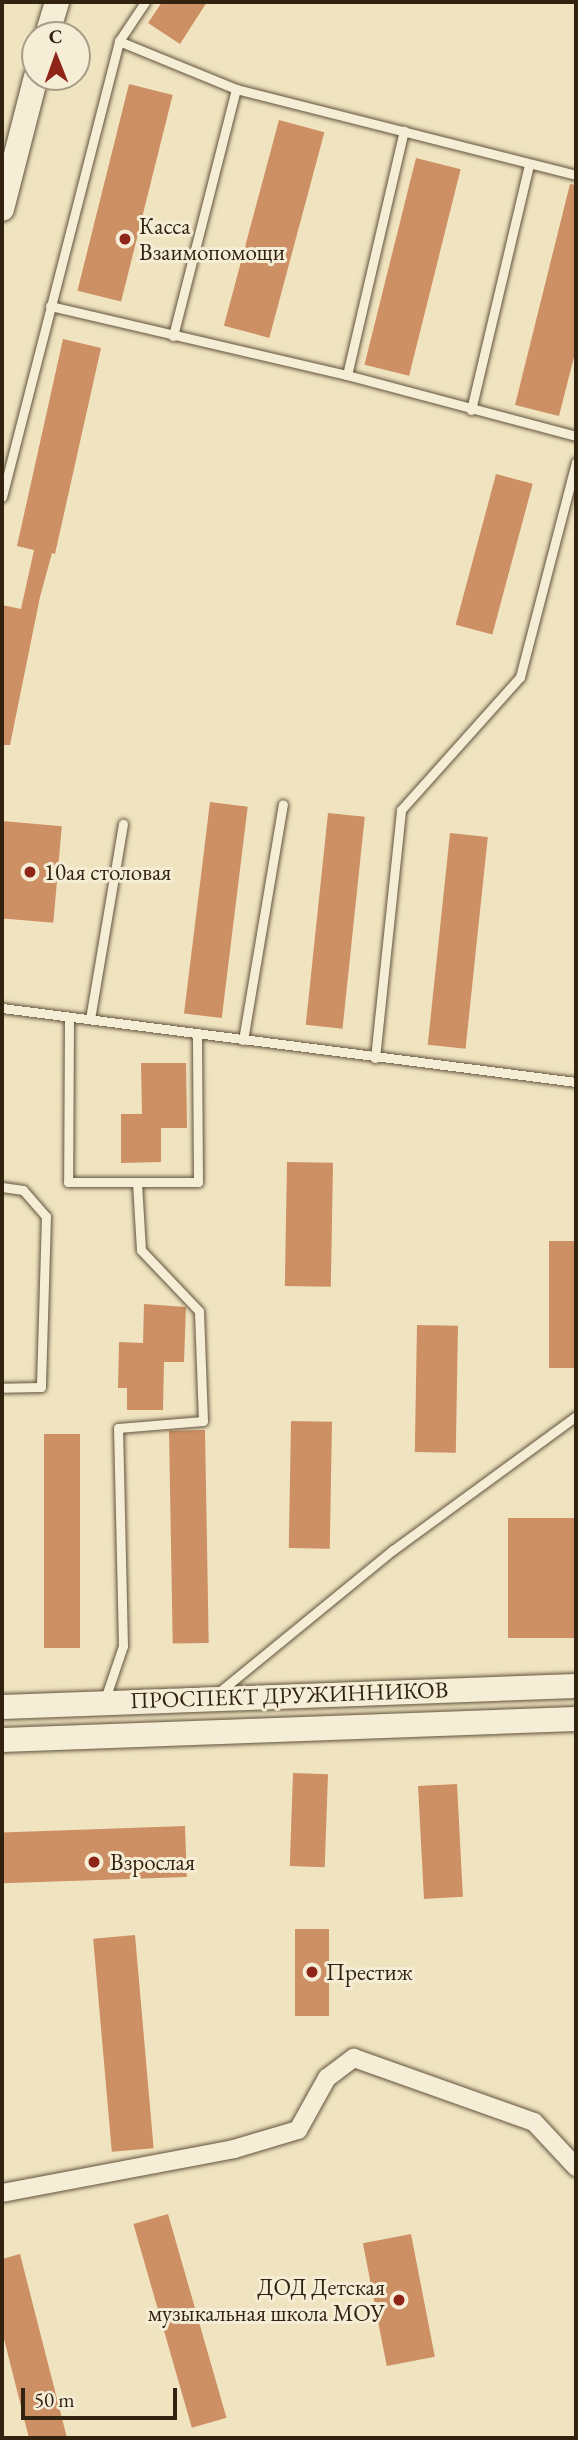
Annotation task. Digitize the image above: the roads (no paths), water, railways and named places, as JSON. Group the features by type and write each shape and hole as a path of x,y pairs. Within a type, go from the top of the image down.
{"street":[{"path":"51,21 57,2"},
{"path":"2,209 32,91"},
{"name":"ПРОСПЕКТ ДРУЖИННИКОВ","path":"2,1707 213,1696 576,1686"},
{"name":"ПРОСПЕКТ ДРУЖИННИКОВ","path":"2,1740 576,1719"},
{"path":"2,2193 234,2149 298,2130 327,2078 354,2058 534,2122 576,2167"}],"lane":[{"path":"2,497 119,41 145,2"},
{"path":"119,41 236,89 576,175"},
{"path":"173,336 236,89"},
{"path":"347,375 404,131"},
{"path":"471,410 529,165"},
{"path":"51,306 347,375 576,436"},
{"path":"374,1058 401,810 520,677 576,463"},
{"path":"243,1040 283,804"},
{"path":"90,1020 123,824"},
{"path":"2,1007 374,1058 576,1082"},
{"path":"69,1017 68,1182 198,1182 198,1034"},
{"path":"104,1702 123,1646 118,1428 203,1421 198,1311 141,1250 137,1182"},
{"path":"2,1187 23,1190 46,1216 41,1387 2,1388"},
{"path":"213,1696 393,1550 576,1416"}],"place":[{"name":"Касса Взаимопомощи","path":"125,239"},
{"name":"10ая столовая","path":"30,872"},
{"name":"Взрослая","path":"94,1862"},
{"name":"Престиж","path":"312,1972"},
{"name":"ДОД Детская музыкальная школа МОУ","path":"399,2300"}]}
